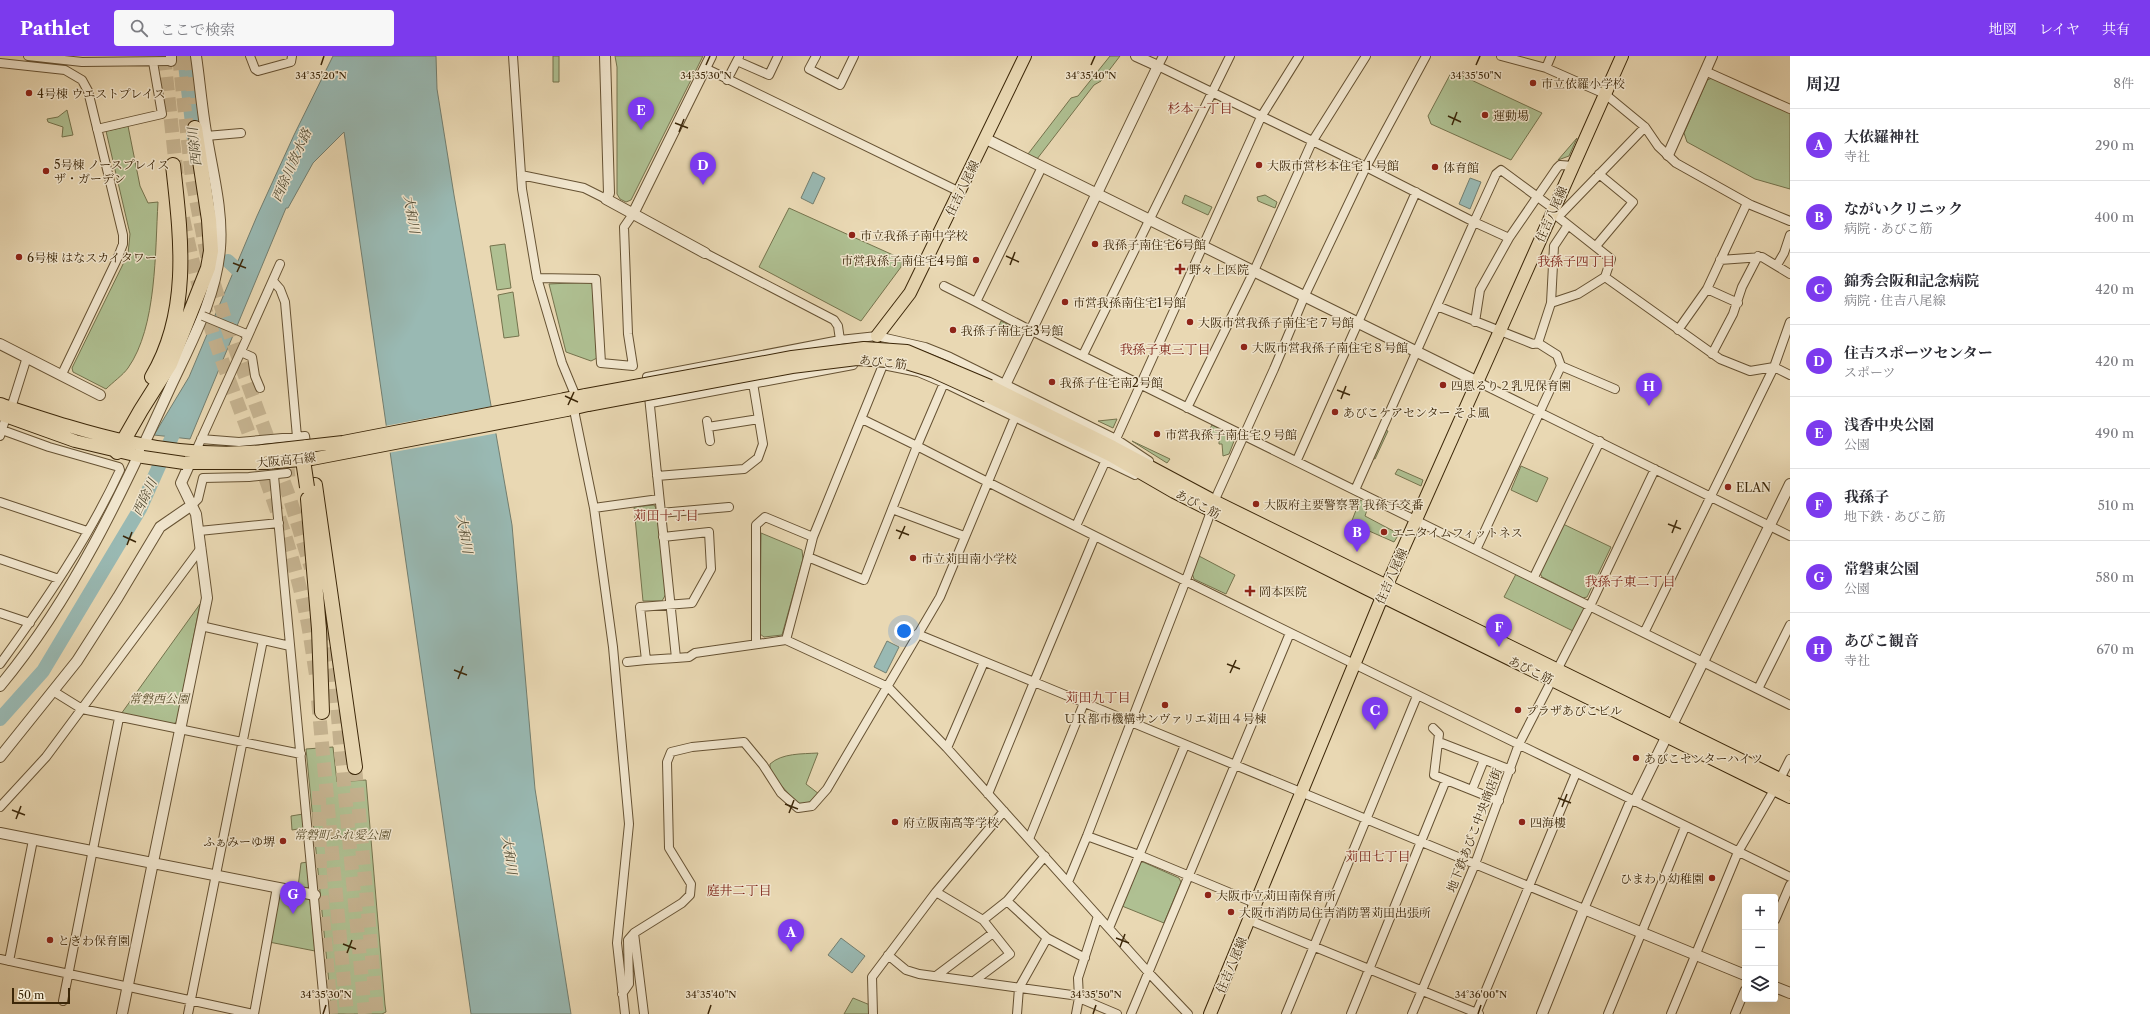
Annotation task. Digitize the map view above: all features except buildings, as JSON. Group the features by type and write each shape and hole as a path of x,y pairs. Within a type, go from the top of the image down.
{"highway":[{"path":"120,445 170,364 208,268 211,251 210,225 201,132"},
{"path":"120,445 126,418 159,364 170,338 177,312 181,253 173,165"},
{"path":"308,459 355,767"},
{"path":"311,486 322,712"}],"main road":[{"name":"住吉八尾線","path":"877,336 910,293 1025,56"},
{"name":"住吉八尾線","path":"1210,1014 1257,904 1384,591 1500,332 1556,213 1573,166 1622,56"},
{"name":"あびこ筋","path":"576,402 792,357 864,348 907,351 989,391 1113,447 1186,486 1212,506"},
{"name":"あびこ筋","path":"989,391 1110,455 1174,492 1212,506 1669,731 1781,784 1790,797"},
{"name":"大阪高石線","path":"4,411 75,441 120,445 187,463 266,463 308,459 343,442 576,402"},
{"name":"大阪高石線","path":"143,451 193,451 240,454 263,451 308,459"}],"street":[{"path":"28,56 82,62 153,62 171,59"},
{"path":"0,686 22,659 70,586 91,550 143,451 203,316 214,286 220,246 220,229 201,132 196,56"},
{"path":"250,56 255,69 258,71 291,62 292,56"},
{"path":"513,56 522,189 537,278 562,363 576,402 594,508 613,647 629,824 617,943 625,1014"},
{"path":"605,56 609,192 606,199"},
{"path":"537,278 596,279 601,363 633,366 628,334 624,227 633,214 711,56"},
{"path":"727,80 738,58 769,75 778,56"},
{"path":"816,56 809,69 840,85 854,56"},
{"path":"1136,56 1509,238"},
{"path":"1005,385 1030,330 1163,56"},
{"path":"1083,355 1230,56"},
{"path":"1116,439 1261,117 1299,56"},
{"path":"1187,408 1254,271 1312,142 1366,56"},
{"path":"1068,882 1186,580 1212,506 1305,295 1366,167 1426,56"},
{"path":"1501,56 1546,68 1605,94 1645,127 1658,146 1676,163 1747,202 1790,221"},
{"path":"1546,68 1551,56"},
{"path":"1668,155 1712,56"},
{"path":"97,129 162,114 153,62"},
{"path":"0,63 58,69 75,75 82,80 88,91 121,226 123,244 62,374"},
{"path":"705,68 960,192"},
{"path":"1705,71 1790,109"},
{"path":"1556,213 1599,174 1645,127"},
{"path":"201,132 241,133"},
{"path":"986,139 1202,246 1305,295 1790,536"},
{"path":"1475,322 1480,290 1509,238 1536,197 1560,165 1573,166"},
{"path":"976,302 1042,167"},
{"path":"1355,490 1418,352 1474,222 1496,174 1501,170 1611,258 1605,278 1578,294 1551,303"},
{"path":"1596,246 1633,202 1599,174"},
{"path":"521,175 584,188 606,199 705,253 834,320 838,326 840,340"},
{"path":"1297,460 1416,192"},
{"path":"1678,330 1707,289 1747,202"},
{"path":"1538,343 1551,303 1554,246 1568,225"},
{"path":"1777,265 1784,254 1790,234"},
{"path":"1720,260 1758,256 1767,259 1790,274"},
{"path":"1712,354 1738,303 1742,287 1758,256"},
{"path":"122,1014 207,598 196,514 181,483 187,463 201,439 241,352 246,336 280,264"},
{"path":"1605,278 1712,354 1750,371 1774,367 1790,375"},
{"path":"273,281 280,288 285,302 297,437"},
{"path":"944,286 1187,408 1297,460 1476,550 1534,577 1644,633 1790,704"},
{"path":"1707,289 1738,303"},
{"path":"1437,306 1500,332 1533,344 1538,343 1557,356 1561,366 1614,389"},
{"path":"203,316 246,336"},
{"path":"1644,633 1712,498 1774,367 1790,322"},
{"path":"857,364 877,336"},
{"path":"676,658 660,513 651,403 646,377 840,340 877,336 925,347 1005,385 1116,439 1186,486"},
{"path":"0,344 62,374 100,395"},
{"path":"918,372 928,357 925,347"},
{"path":"792,350 787,356 789,371 798,375"},
{"path":"241,352 252,357 255,376 260,388"},
{"path":"0,664 30,623 59,579 107,497 120,470 119,466 1,433 4,411 27,357"},
{"path":"651,403 857,364 882,365 918,372 1015,417 1106,462 1174,492"},
{"path":"786,640 813,538 862,419 882,365"},
{"path":"1476,550 1561,366"},
{"path":"657,476 744,469 758,458 763,444 753,384"},
{"path":"808,556 864,580 917,446 944,384"},
{"path":"622,994 629,984 628,940 634,933 682,903 690,895 691,884 669,848 667,762 671,752 692,747 744,742 763,765 781,793 798,808 812,806 827,789 940,597 964,536 1015,417"},
{"path":"710,441 707,424 759,419"},
{"path":"862,419 1290,633 1355,663 1417,696 1519,744 1790,877"},
{"path":"201,439 239,442 306,436 308,459"},
{"path":"1534,577 1600,441"},
{"path":"1076,526 1106,462"},
{"name":"地下鉄あびこ中央商店街","path":"1412,1014 1475,864 1511,770 1519,744 1590,606 1655,469"},
{"path":"0,757 53,691 94,635 160,527 192,505 198,499 203,478 274,476 287,474"},
{"path":"274,476 325,1014"},
{"path":"1542,1014 1584,909 1633,800 1704,661 1790,484"},
{"path":"594,508 659,499"},
{"path":"0,502 87,531"},
{"path":"660,513 724,505"},
{"path":"892,509 964,536"},
{"path":"756,644 756,525 765,517 813,538"},
{"path":"199,530 279,523"},
{"path":"646,660 640,607 692,603 711,569 709,532 663,537"},
{"path":"988,794 1095,536"},
{"path":"0,807 46,757 201,548"},
{"path":"0,559 59,579"},
{"path":"0,613 30,623"},
{"path":"1758,689 1790,625"},
{"path":"201,626 290,646"},
{"path":"1131,1014 1290,633"},
{"path":"917,634 1365,820 1742,974"},
{"path":"188,1014 262,640"},
{"path":"627,662 689,657 695,653 786,640 888,687 947,748 1108,928 1188,1014"},
{"path":"947,748 984,662"},
{"path":"53,691 82,710 301,754"},
{"path":"1286,1014 1417,696"},
{"path":"1029,839 1084,703"},
{"path":"63,1001 119,718"},
{"path":"1433,728 1439,734 1434,775 1499,801"},
{"path":"1439,742 1511,770"},
{"path":"1108,928 1185,745"},
{"path":"1671,1014 1738,852 1781,784 1790,758"},
{"path":"1472,790 1484,760"},
{"path":"1249,920 1422,990 1477,1014 1576,773"},
{"path":"1351,1014 1371,969 1420,842 1446,780"},
{"path":"874,1014 872,977 936,892 1004,811"},
{"path":"1608,1014 1686,827"},
{"path":"0,833 314,895"},
{"path":"1087,836 1139,855 1257,904"},
{"path":"9,961 33,840"},
{"path":"983,920 1007,901 1044,856"},
{"path":"1778,913 1790,885"},
{"path":"0,959 254,1014 276,887"},
{"path":"936,892 983,920 1010,954 974,981"},
{"path":"1007,901 1047,938 1085,958"},
{"path":"1076,1014 1079,997 1078,978 1098,916"},
{"path":"634,933 644,1014"},
{"path":"936,976 993,933"},
{"path":"1017,1014 1019,988 1047,938"},
{"path":"888,955 906,970 919,974 1079,997 1117,1014"},
{"path":"1778,988 1790,993"},
{"path":"1735,1014 1742,997"}],"green space":[{"path":"553,56 559,56 559,82 553,82"},
{"path":"615,56 703,56 631,200 626,202 620,199 617,194 617,67"},
{"path":"1110,56 1120,56 1101,81 1094,85 1037,159 1028,154 1071,98 1078,96"},
{"name":"運動場","path":"1452,71 1542,113 1511,160 1431,124 1428,116"},
{"path":"1712,78 1790,113 1790,189 1755,179 1687,142 1684,133 1707,80"},
{"path":"67,110 73,135 62,137 63,127 48,122 47,119 58,117"},
{"path":"128,126 140,186 148,203 158,202 155,265 149,310 144,332 137,351 126,371 106,389 73,372 72,368 128,254 130,234 106,131"},
{"path":"1577,138 1569,156 1558,160"},
{"path":"1185,195 1212,207 1208,215 1182,203"},
{"path":"1265,195 1277,202 1275,208 1258,201 1257,197"},
{"path":"789,208 902,259 901,267 861,321 759,267"},
{"path":"505,244 511,288 497,290 490,246"},
{"path":"592,282 597,358 591,361 566,352 549,284"},
{"path":"513,292 519,336 504,338 498,295"},
{"path":"1001,321 1017,329 1013,337 997,330"},
{"path":"1117,419 1113,428 1098,421"},
{"path":"1212,425 1236,436 1229,454 1223,456 1222,444 1219,444 1219,434 1206,435"},
{"path":"1385,430 1388,431 1375,459 1372,458"},
{"path":"1132,441 1170,459 1167,463"},
{"path":"1521,466 1548,478 1537,502 1511,490"},
{"path":"1398,469 1423,480 1421,486 1395,474"},
{"path":"1360,500 1369,504 1365,516 1399,534 1394,542 1351,523"},
{"path":"654,505 656,508 667,592 662,601 643,601 634,507"},
{"path":"1563,524 1611,547 1587,597 1583,598 1542,577 1540,573"},
{"path":"761,533 802,550 803,559 782,635 764,637 760,634"},
{"path":"1199,556 1235,575 1226,594 1194,579 1192,573"},
{"path":"1516,574 1585,608 1573,631 1504,597"},
{"name":"常磐西公園","path":"200,604 177,722 173,724 121,714"},
{"name":"常磐町ふれ愛公園","path":"333,747 337,782 366,780 386,1012 382,1014 332,1014 306,749"},
{"path":"818,753 806,784 819,794 810,802 797,803 770,773 770,764 775,760 786,756"},
{"path":"303,814 304,828 292,830 291,816"},
{"path":"308,862 310,885 307,888 298,887 301,863"},
{"path":"1143,862 1179,878 1181,882 1164,923 1122,906 1139,863"},
{"path":"280,893 307,898 310,901 315,951 269,942"},
{"path":"853,998 870,1005 869,1014 844,1014"}],"water":[{"path":"333,56 436,56 437,89 454,195 512,525 535,789 571,1014 471,1014 344,132 313,163 288,208 286,208 190,439 154,435 189,377 257,216 294,135"},
{"path":"813,172 825,178 813,204 801,198"},
{"path":"1470,178 1481,182 1470,209 1459,204"},
{"path":"887,641 899,647 886,673 874,667"},
{"path":"841,938 865,956 852,973 828,955"}],"pier":[{"path":"493,406 498,433 388,453 385,426"}],"waterway":[{"name":"西除川","path":"184,56 194,140"},
{"name":"西除川","path":"228,261 243,275"},
{"name":"西除川","path":"0,719 43,671 140,509 179,421"}],"tunnel":[{"path":"164,56 177,177"},
{"path":"179,56 192,179 210,271 228,329 290,499 311,568"},
{"path":"191,56 194,104"},
{"path":"183,218 195,272 210,325 266,479 295,570 307,619 316,675"},
{"path":"287,473 308,471"},
{"path":"321,606 334,673 365,1014"},
{"path":"318,700 347,1014"},
{"path":"355,767 377,1014"},
{"path":"319,791 320,877 331,1014"}],"place":[{"name":"市立依羅小学校","path":"1533,83"},
{"name":"4号棟 ウエストプレイス","path":"29,93"},
{"name":"運動場","path":"1485,115"},
{"name":"浅香中央公園","path":"641,130"},
{"name":"大阪市営杉本住宅１号館","path":"1259,165"},
{"name":"体育館","path":"1435,167"},
{"name":"5号棟 ノースプレイス ザ・ガーデン","path":"46,171"},
{"name":"住吉スポーツセンター","path":"703,185"},
{"name":"市立我孫子南中学校","path":"852,235"},
{"name":"我孫子南住宅6号館","path":"1095,244"},
{"name":"6号棟 はなスカイタワー","path":"19,257"},
{"name":"市営我孫子南住宅4号館","path":"976,260"},
{"name":"野々上医院","path":"1180,269"},
{"name":"市営我孫南住宅1号館","path":"1065,302"},
{"name":"大阪市営我孫子南住宅７号館","path":"1190,322"},
{"name":"我孫子南住宅3号館","path":"953,330"},
{"name":"大阪市営我孫子南住宅８号館","path":"1244,347"},
{"name":"我孫子住宅南2号館","path":"1052,382"},
{"name":"四恩るり２乳児保育園","path":"1443,385"},
{"name":"あびこ観音","path":"1649,406"},
{"name":"あびこケアセンター そよ風","path":"1335,412"},
{"name":"市営我孫子南住宅９号館","path":"1157,434"},
{"name":"ELAN","path":"1728,487"},
{"name":"大阪府主要警察署 我孫子交番","path":"1256,504"},
{"name":"エニタイムフィットネス","path":"1384,532"},
{"name":"ながいクリニック","path":"1357,552"},
{"name":"市立苅田南小学校","path":"913,558"},
{"name":"岡本医院","path":"1250,591"},
{"name":"我孫子","path":"1499,647"},
{"name":"ＵＲ都市機構サンヴァリエ苅田４号棟","path":"1165,705"},
{"name":"プラザあびこビル","path":"1518,710"},
{"name":"錦秀会阪和記念病院","path":"1375,730"},
{"name":"あびこセンターハイツ","path":"1636,758"},
{"name":"府立阪南高等学校","path":"895,822"},
{"name":"四海樓","path":"1522,822"},
{"name":"ふぁみーゆ堺","path":"283,841"},
{"name":"ひまわり幼稚園","path":"1712,878"},
{"name":"大阪市立苅田南保育所","path":"1208,895"},
{"name":"大阪市消防局住吉消防署苅田出張所","path":"1231,912"},
{"name":"常磐東公園","path":"293,914"},
{"name":"ときわ保育園","path":"50,940"},
{"name":"大依羅神社","path":"791,952"}],"district":[{"name":"杉本一丁目","path":"1200,108"},
{"name":"我孫子四丁目","path":"1576,261"},
{"name":"我孫子東三丁目","path":"1165,349"},
{"name":"苅田十丁目","path":"666,515"},
{"name":"我孫子東二丁目","path":"1630,581"},
{"name":"苅田九丁目","path":"1098,697"},
{"name":"苅田七丁目","path":"1378,856"},
{"name":"庭井二丁目","path":"739,890"}],"water label":[{"name":"西除川放水路","path":"291,165"},
{"name":"大和川","path":"412,214"},
{"name":"大和川","path":"465,534"},
{"name":"大和川","path":"510,855"}]}
